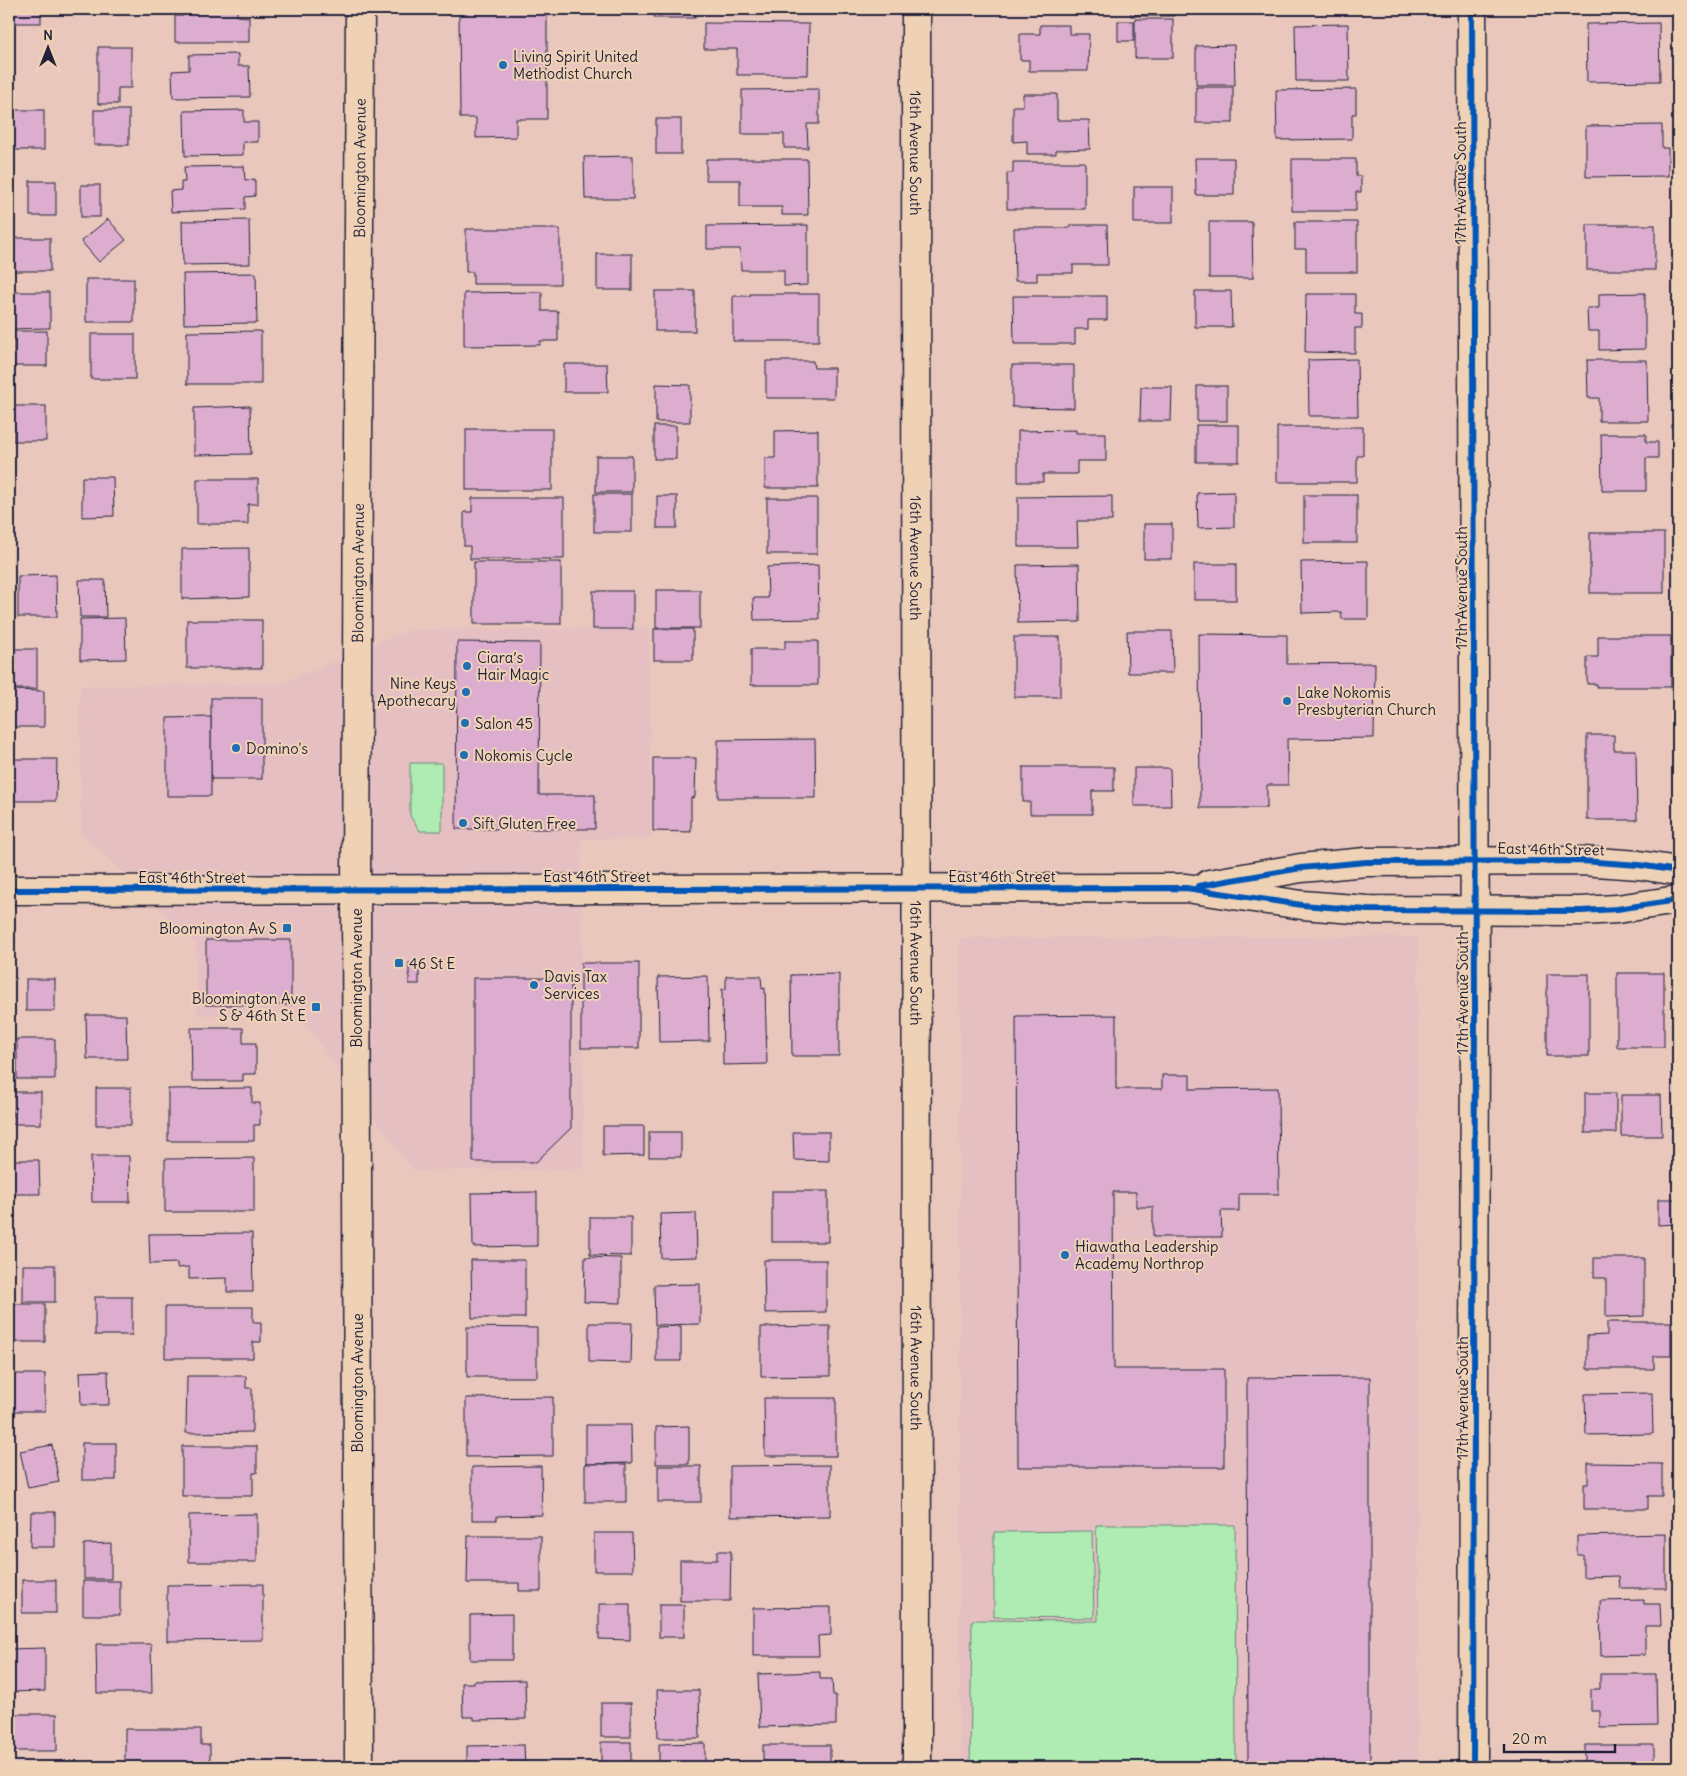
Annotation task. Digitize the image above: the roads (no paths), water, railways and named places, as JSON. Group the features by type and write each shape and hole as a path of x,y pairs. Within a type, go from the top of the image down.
{"street":[{"name":"Bloomington Avenue","path":"359,1767 356,889 360,9"},
{"name":"16th Avenue South","path":"916,9 917,1767"},
{"name":"17th Avenue South","path":"1472,9 1475,861 1473,1767"},
{"name":"East 46th Street","path":"1186,888 1320,865 1366,862 1601,862 1678,871"},
{"name":"East 46th Street","path":"9,890 1186,888 1331,908 1475,912 1617,909 1678,900"}],"place":[{"name":"Living Spirit United Methodist Church","path":"503,65"},
{"name":"Ciara’s Hair Magic","path":"467,666"},
{"name":"Nine Keys Apothecary","path":"466,692"},
{"name":"Lake Nokomis Presbyterian Church","path":"1287,701"},
{"name":"Salon 45","path":"465,723"},
{"name":"Domino's","path":"236,748"},
{"name":"Nokomis Cycle","path":"464,755"},
{"name":"Sift Gluten Free","path":"463,823"},
{"name":"Bloomington Av S","path":"287,928"},
{"name":"46 St E","path":"399,963"},
{"name":"Davis Tax Services","path":"534,985"},
{"name":"Bloomington Ave S & 46th St E","path":"316,1007"},
{"name":"Hiawatha Leadership Academy Northrop","path":"1065,1255"}]}
